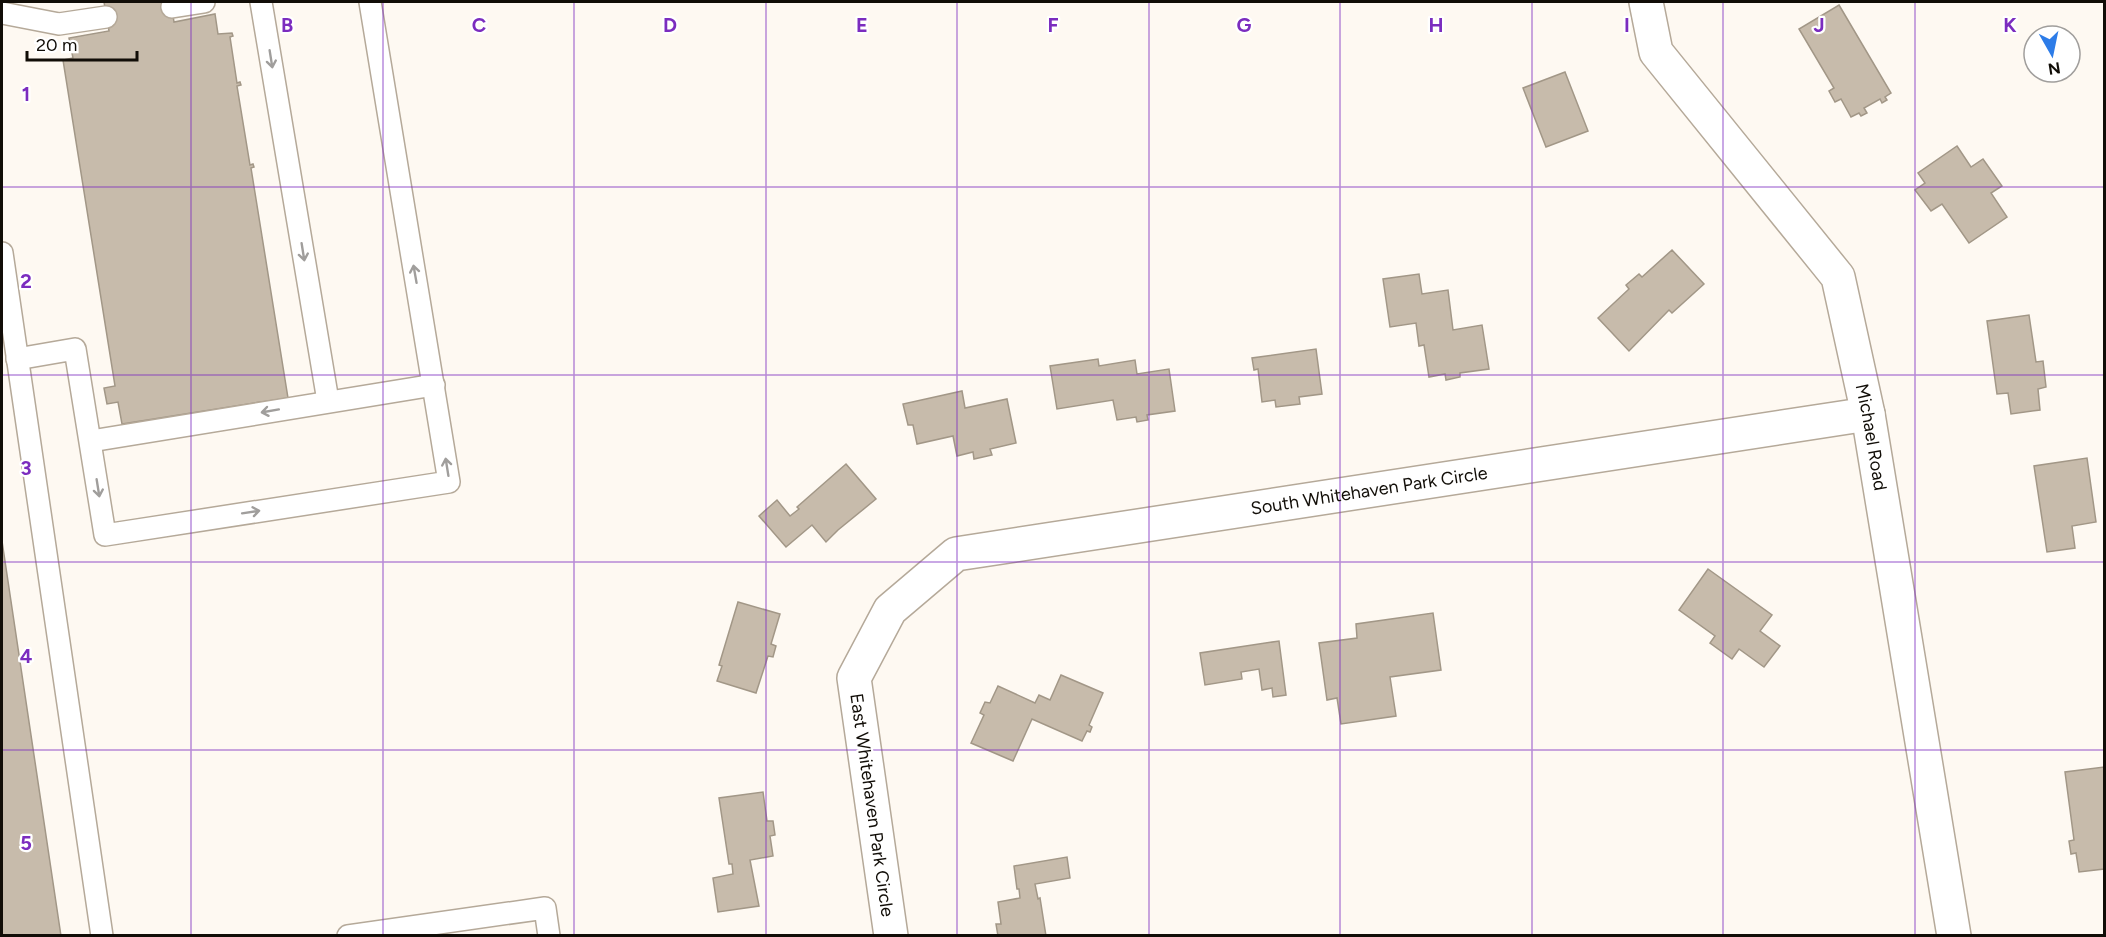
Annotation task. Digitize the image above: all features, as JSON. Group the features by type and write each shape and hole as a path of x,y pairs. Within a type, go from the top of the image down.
{"street":[{"name":"Michael Road","path":"1646,2 1656,52 1838,277 1868,414 1953,936"},
{"name":"South Whitehaven Park Circle","path":"890,610 956,554 1868,414"},
{"name":"East Whitehaven Park Circle","path":"890,610 855,678 891,936"}],"lane":[{"path":"172,7 204,2"},
{"path":"261,2 328,401"},
{"path":"17,359 75,349 105,535 449,482 370,2"},
{"path":"2,13 58,24 106,17"},
{"path":"2,253 102,936"},
{"path":"90,436 434,385"},
{"path":"348,936 545,908 549,936"}],"building":[{"path":"104,2 171,2 174,22 215,14 218,34 232,33 233,36 230,37 237,83 240,82 241,85 237,86 250,165 253,164 254,167 251,168 288,398 262,402 260,405 260,402 122,424 118,402 107,404 104,388 115,386 63,60 73,58 69,38 109,31"},
{"path":"1839,5 1891,93 1882,103 1880,99 1864,108 1867,113 1861,116 1859,113 1851,117 1841,99 1835,102 1829,91 1834,88 1799,29"},
{"path":"1565,72 1588,131 1546,147 1523,88"},
{"path":"1957,146 1971,167 1983,159 2002,186 1991,193 2007,217 1969,243 1942,204 1931,211 1915,190 1925,183 1918,173"},
{"path":"1672,250 1704,284 1672,313 1669,310 1629,351 1598,318 1629,289 1626,285 1639,274 1642,277"},
{"path":"1419,274 1422,294 1448,290 1453,330 1482,325 1489,369 1460,373 1460,377 1446,380 1445,374 1429,377 1424,345 1419,346 1416,323 1390,327 1383,279"},
{"path":"2029,315 2036,362 2043,361 2046,387 2038,389 2040,410 2011,414 2008,393 1997,394 1987,321"},
{"path":"1316,349 1322,394 1299,397 1300,404 1276,407 1275,400 1262,402 1258,369 1254,370 1252,358"},
{"path":"1098,359 1099,366 1135,360 1137,374 1169,369 1175,411 1147,415 1148,420 1137,422 1136,417 1117,420 1113,400 1057,409 1050,366"},
{"path":"962,391 965,408 1007,399 1016,443 990,449 992,455 974,459 973,452 957,456 953,436 917,444 913,425 908,425 903,404"},
{"path":"2087,458 2096,522 2072,526 2075,548 2047,552 2034,466"},
{"path":"846,464 876,499 826,542 812,525 786,547 759,516 777,500 790,516 799,509 797,507"},
{"path":"2,541 61,936 2,936"},
{"path":"1708,569 1772,615 1760,631 1780,646 1764,667 1739,649 1732,659 1710,643 1715,636 1679,610"},
{"path":"738,602 780,614 771,644 776,646 773,657 768,656 756,693 717,681 722,666 719,665"},
{"path":"1433,613 1441,670 1390,677 1396,716 1341,724 1337,698 1327,700 1319,643 1357,638 1356,624"},
{"path":"1279,641 1286,695 1273,697 1272,688 1262,690 1259,669 1241,672 1242,679 1205,685 1200,653"},
{"path":"1061,675 1103,693 1089,725 1092,727 1090,732 1087,731 1082,741 1032,719 1013,761 971,743 984,715 980,713 985,702 990,703 998,686 1035,703 1039,695 1050,700"},
{"path":"2104,767 2104,869 2079,872 2076,853 2071,854 2069,841 2074,840 2065,772"},
{"path":"763,792 767,821 773,821 775,835 770,836 773,856 750,860 759,906 718,912 713,878 733,874 732,864 729,864 719,798"},
{"path":"1067,857 1070,878 1035,884 1038,899 1040,898 1046,936 998,936 996,924 1001,924 998,902 1020,898 1014,866"}]}
